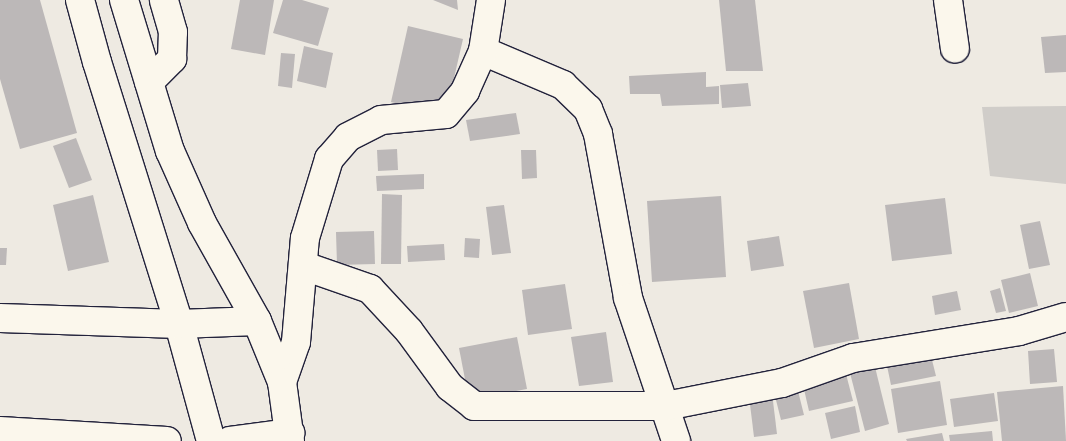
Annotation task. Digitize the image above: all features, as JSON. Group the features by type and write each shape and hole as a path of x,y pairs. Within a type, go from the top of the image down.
{"street":[{"path":"80,0 97,62 179,324 211,441"},
{"path":"124,0 170,151 202,223 257,320 282,382 290,437 230,441"},
{"path":"149,82 172,59 173,32 164,0"},
{"path":"282,382 296,342 305,238 328,159 348,137 381,120 446,114 465,91 483,51 491,0"},
{"path":"948,0 954,50"},
{"path":"483,51 563,85 588,109 598,134 628,298 666,406 676,441"},
{"path":"304,266 370,289 409,331 450,387 474,406 666,406 782,383 853,358 1019,331 1066,317"},
{"path":"0,318 179,324 257,320"},
{"path":"0,432 167,441"}],"shaded area":[{"path":"1066,106 1066,184 990,176 982,107"}],"building":[{"path":"0,0 40,0 77,133 20,149 0,79"},
{"path":"240,0 274,0 265,55 231,49"},
{"path":"283,0 302,0 329,8 318,46 273,33"},
{"path":"433,0 457,0 458,10"},
{"path":"719,0 755,0 763,71 726,71"},
{"path":"408,26 463,39 451,91 427,110 391,102"},
{"path":"1066,35 1066,72 1045,73 1041,37"},
{"path":"304,46 333,53 326,88 297,81"},
{"path":"281,53 295,54 292,88 278,86"},
{"path":"706,72 706,87 719,86 719,104 662,106 660,94 630,94 629,76"},
{"path":"748,83 751,106 722,108 720,85"},
{"path":"516,113 520,134 470,141 466,120"},
{"path":"76,138 92,180 69,188 53,146"},
{"path":"397,149 398,170 378,171 377,150"},
{"path":"521,150 536,150 537,178 522,179"},
{"path":"424,174 424,189 377,191 376,176"},
{"path":"382,194 402,195 401,264 381,264"},
{"path":"93,195 109,262 68,271 53,205"},
{"path":"721,196 726,277 652,282 647,201"},
{"path":"945,198 952,254 892,261 885,205"},
{"path":"504,205 511,253 492,255 486,207"},
{"path":"1040,221 1050,265 1029,269 1020,225"},
{"path":"374,231 375,264 337,265 336,232"},
{"path":"779,236 784,266 751,271 747,241"},
{"path":"465,238 480,239 479,258 464,257"},
{"path":"444,244 445,260 408,262 407,246"},
{"path":"0,248 7,248 6,265 0,265"},
{"path":"1030,273 1038,306 1009,313 1001,280"},
{"path":"849,283 859,339 814,348 803,291"},
{"path":"565,284 572,329 528,335 522,290"},
{"path":"1000,288 1006,311 996,313 990,291"},
{"path":"957,291 961,310 935,315 932,296"},
{"path":"606,332 613,382 579,386 571,337"},
{"path":"517,337 527,389 469,400 459,348"},
{"path":"1054,349 1057,382 1030,384 1028,351"},
{"path":"930,352 936,376 891,385 886,361"},
{"path":"875,367 889,424 865,431 850,373"},
{"path":"846,374 853,401 809,411 803,385"},
{"path":"940,381 947,425 898,433 891,389"},
{"path":"1063,386 1066,441 1002,441 997,392"},
{"path":"797,387 804,415 781,420 774,392"},
{"path":"772,393 777,434 754,437 749,396"},
{"path":"994,393 998,421 954,427 950,399"},
{"path":"855,406 860,432 831,439 825,413"},
{"path":"992,431 993,441 950,441 949,435"},
{"path":"942,433 944,441 907,441 906,439"}]}
